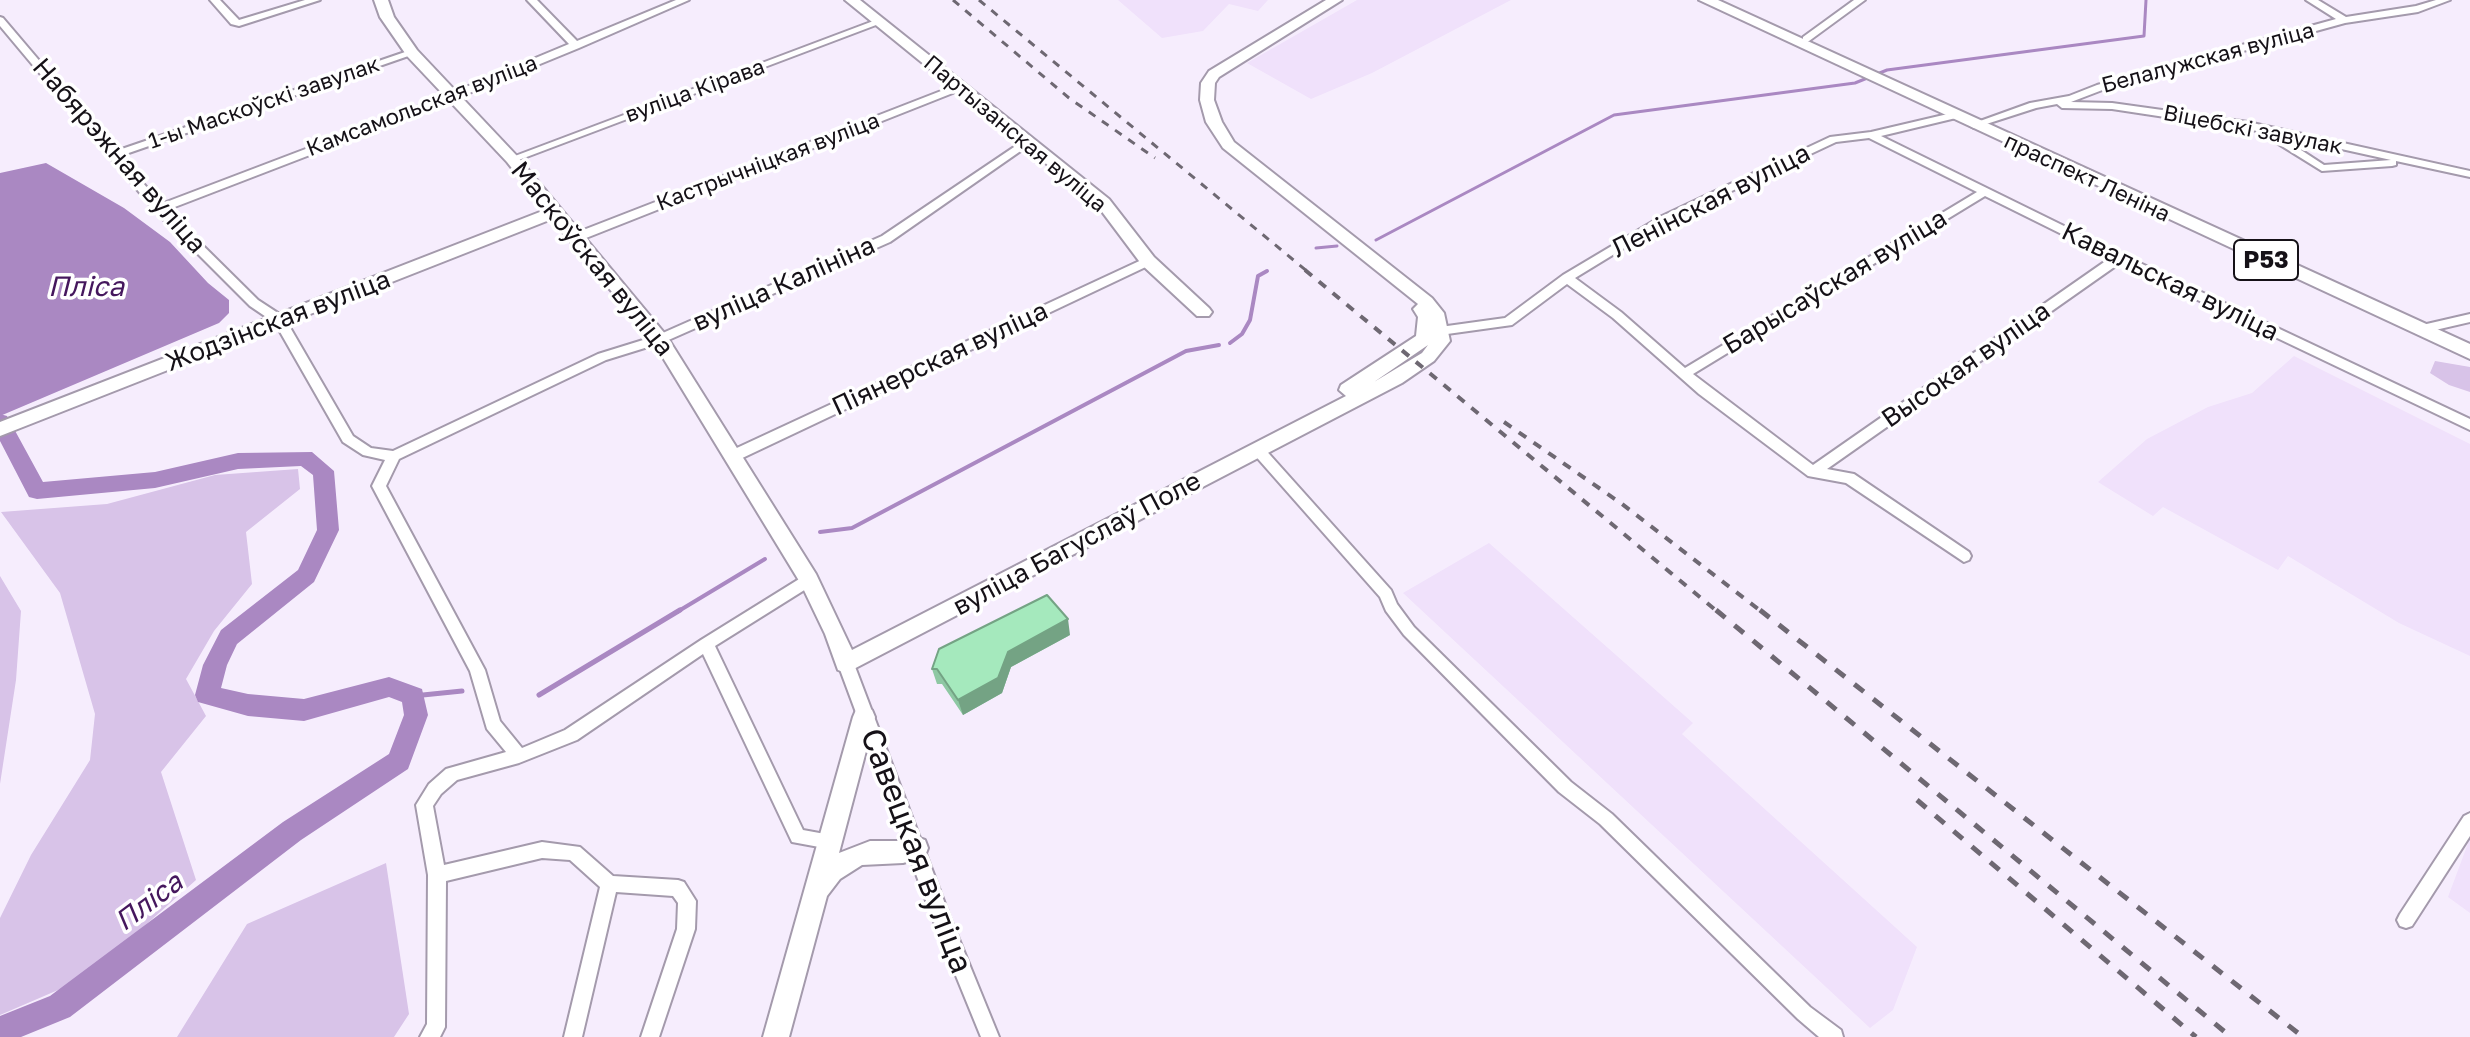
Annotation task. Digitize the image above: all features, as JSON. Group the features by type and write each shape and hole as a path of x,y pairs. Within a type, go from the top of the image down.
{"main road":[{"name":"Маскоўская вуліца","path":"381,0 387,17 412,53 512,159 660,339 809,580 836,634 846,664"},
{"name":"Партызанская вуліца","path":"852,0 1103,202 1148,261 1203,312"},
{"name":"вуліца Багуслаў Поле","path":"846,664 1396,378 1428,357 1441,341 1435,313 1426,302 1228,145 1214,122 1207,100 1208,83 1222,66 1335,0"},
{"name":"праспект Леніна","path":"1706,0 1952,116 2470,352"},
{"name":"Жодзінская вуліца","path":"0,429 555,212"},
{"name":"вуліца Багуслаў Поле","path":"1307,423 1355,384 1423,340 1428,330 1427,316 1408,289"},
{"path":"776,1037 864,717"},
{"path":"813,901 831,871 844,861 870,852 903,852 916,848"}],"street":[{"path":"215,0 234,22 239,23 315,0"},
{"path":"532,0 576,46"},
{"name":"Камсамольская вуліца","path":"159,209 451,96 684,0"},
{"path":"1806,39 1860,0"},
{"path":"2311,0 2344,20"},
{"name":"Белалужская вуліца","path":"1974,125 2034,105 2071,99 2101,87 2344,20 2418,9 2445,0"},
{"name":"Набярэжная вуліца","path":"0,20 116,154 159,209 254,303 280,320 348,439 368,452 394,456"},
{"name":"вуліца Кірава","path":"512,159 879,22"},
{"name":"1-ы Маскоўскі завулак","path":"116,154 412,53"},
{"name":"Кастрычніцкая вуліца","path":"577,237 959,87"},
{"name":"Віцебскі завулак","path":"2034,105 2112,106 2261,129 2470,174"},
{"name":"Ленінская вуліца","path":"1440,331 1508,322 1567,278 1666,218 1834,139 1871,135 1952,116"},
{"path":"2261,129 2322,168 2408,161"},
{"name":"Кавальская вуліца","path":"1871,135 2119,258 2470,425"},
{"name":"вуліца Калініна","path":"394,456 602,357 660,339 886,239 1027,143"},
{"name":"Барысаўская вуліца","path":"1686,373 1984,192"},
{"name":"Высокая вуліца","path":"1813,472 2119,258"},
{"name":"Піянерская вуліца","path":"731,457 1148,261"},
{"path":"1567,278 1617,315 1704,391 1813,472 1849,478 1964,556"},
{"path":"2418,330 2470,318"},
{"path":"1257,449 1386,594 1391,607 1409,631 1565,787 1606,819 1804,1013 1834,1037"},
{"path":"394,456 379,486 477,670 493,724 519,756"},
{"path":"429,1037 436,1027 437,875 424,805 435,789 452,774 519,756 571,735 706,644 809,580"},
{"path":"706,644 798,837 830,841"},
{"name":"Савецкая вуліца","path":"846,664 990,1037"},
{"path":"2406,920 2470,821"},
{"path":"437,875 542,850 574,853 609,884 678,888 687,901 686,929 650,1037"},
{"path":"573,1037 609,884"}],"shaded area":[{"path":"1118,0 1268,0 1258,11 1229,4 1203,31 1162,38"},
{"path":"1357,0 1511,0 1372,73 1311,99 1247,63"},
{"path":"2294,356 2470,444 2470,656 2399,623 2288,556 2278,570 2163,507 2153,516 2098,482 2147,439 2208,407 2252,393"},
{"path":"2435,361 2470,367 2470,392 2449,385 2430,373"},
{"path":"298,469 300,489 246,532 252,584 214,631 186,679 206,716 161,772 196,880 86,978 0,1015 0,918 31,855 90,760 95,714 60,593 1,512 107,504 215,475"},
{"path":"1489,543 1693,723 1682,734 1917,947 1893,1010 1870,1028 1403,593"},
{"path":"0,576 21,611 16,680 0,784"},
{"path":"2470,838 2470,913 2448,897"},
{"path":"386,863 409,1014 394,1037 177,1037 247,924"}],"water":[{"name":"Пліса","path":"46,163 124,208 170,242 208,283 229,300 229,313 219,323 0,416 0,173"}],"building":[{"path":"1047,595 1068,619 1008,652 998,678 958,700 937,669 932,669 939,649"}],"waterway":[{"path":"1376,240 1614,115 1855,83 1887,70 2144,36 2146,0"},
{"path":"1316,248 1337,246"},
{"path":"1230,343 1242,334 1250,320 1258,276 1267,271"},
{"path":"820,532 852,528 1186,351 1219,345"},
{"name":"Пліса","path":"0,421 37,491 155,480 238,461 305,458 323,471 328,530 306,576 229,637 215,665 207,695 248,705 304,710 389,687 413,696 416,715 399,761 292,831 60,1007 0,1031"},
{"path":"677,612 765,559"},
{"path":"539,695 680,610"},
{"path":"413,696 462,691"}],"railway":[{"path":"953,0 1069,98 1155,158"},
{"path":"979,0 1308,272"},
{"path":"1305,270 1718,612"},
{"path":"1504,422 1622,504 1762,612"},
{"path":"1716,610 2231,1037"},
{"path":"1760,610 2303,1037"},
{"path":"1917,800 2196,1037"}]}
